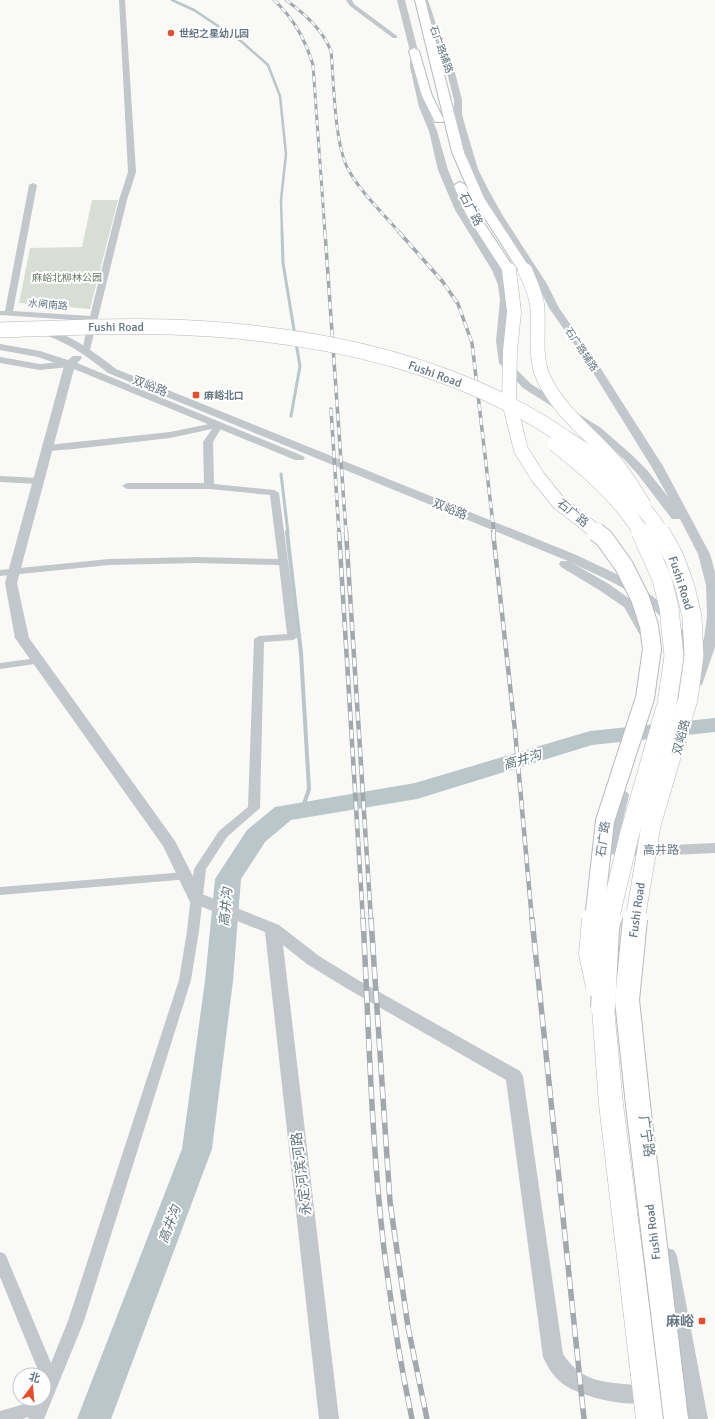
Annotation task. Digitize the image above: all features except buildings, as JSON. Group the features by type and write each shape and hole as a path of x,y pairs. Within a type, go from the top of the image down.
{"highway":[{"name":"Fushi Road","path":"0,330 77,327 170,327 237,331 317,342 366,352 428,369 483,392 540,420 592,456 651,516 674,557 685,587 692,617 694,656 688,699 651,825 635,917 627,1000 640,1122 676,1419"},
{"name":"Fushi Road","path":"0,339 74,335 166,335 234,339 312,349 368,362 424,378 503,413 551,441 585,468 610,493 640,531 662,579 669,608 674,656 667,704 629,836 608,928 603,1008 611,1104 648,1419"}],"main road":[{"name":"石广路","path":"411,0 421,21 452,124 458,152 472,187 517,270 510,351 509,402 521,450 538,477 558,502 604,538 624,566 640,598 649,626 652,649 645,698 605,821 595,900 591,954 603,1008"},
{"name":"石广路","path":"420,0 421,21 439,120 454,176 472,214 534,291 537,304 538,356 543,378 556,401 580,429 615,462 651,516"},
{"path":"438,42 443,64 443,95"},
{"path":"414,51 427,96 439,120"}],"street":[{"path":"122,0 132,172 123,200 86,350 70,364 14,570 11,583 22,638 170,845 196,898 273,929 313,960 352,984 514,1076 553,1357 565,1373 580,1383 607,1392 644,1395"},
{"path":"349,0 352,6 395,37"},
{"path":"401,0 414,51 414,67 418,89 423,107 433,131 443,170 460,210 497,270 502,285 505,300 500,342 504,363 527,386 597,430 629,458 675,513 691,541 702,565 706,588 707,614 705,620 694,623 670,621"},
{"name":"石广路辅路","path":"424,0 438,42 449,65 458,100 458,114 462,129 474,169 484,191 498,216 539,279 554,308 589,358 650,456 704,554 712,585 714,617 711,638 689,706"},
{"path":"10,312 33,185"},
{"name":"水闸南路","path":"0,313 10,312 93,319"},
{"name":"双峪路","path":"0,324 9,324 54,333 86,350 112,371 570,557 643,595 653,602 670,621 683,641 692,663 689,706 675,760 659,811 650,851"},
{"name":"双峪路","path":"0,347 40,354 70,364 560,561 604,587 629,605 642,624 650,642 653,667 650,696 645,717 630,763 608,850"},
{"path":"0,360 40,367 70,364"},
{"path":"48,448 170,435 219,425"},
{"path":"209,486 208,442 219,425"},
{"path":"629,458 642,458 650,456"},
{"path":"0,479 39,481"},
{"path":"52,1380 76,1321 185,980 193,931 200,869 223,834 254,808 259,639 293,637 274,493 209,486 127,486"},
{"path":"0,573 14,570 109,562 197,560 283,562"},
{"path":"0,666 38,661"},
{"name":"高井路","path":"608,850 650,851 715,848"},
{"path":"608,850 595,1016 598,1068 609,1158 648,1419"},
{"name":"广宁路","path":"650,851 634,916 631,1009 648,1154 698,1419"},
{"path":"0,891 186,876"},
{"name":"永定河滨河路","path":"273,929 329,1419"},
{"path":"0,1258 45,1367"},
{"path":"0,1418 39,1413"}],"green space":[{"name":"麻峪北柳林公园","path":"92,200 118,200 90,309 19,303 30,248 82,247"}],"waterway":[{"path":"172,0 194,10 242,42 268,65 280,96 286,154 281,200 282,233"},
{"path":"282,232 283,263 295,336"},
{"path":"291,416 300,366 296,343"},
{"path":"281,474 288,533"},
{"path":"287,532 301,653 309,789 302,810"},
{"name":"高井沟","path":"94,1419 197,1149 219,981 228,879 256,836 284,813 417,791 590,738 715,725"}],"railway":[{"path":"274,0 298,30 313,65 325,233"},
{"path":"286,0 312,22 323,36 331,51 337,128 343,157 348,169 366,195 400,233"},
{"path":"325,232 346,533"},
{"path":"399,232 443,282 458,304 472,343 494,533"},
{"path":"331,409 339,533"},
{"path":"339,532 363,920"},
{"path":"346,532 371,920"},
{"path":"493,532 515,731 532,920"},
{"path":"363,919 373,1125 384,1249 393,1313 412,1419"},
{"path":"371,919 390,1202 408,1327 427,1419"},
{"path":"532,919 584,1419"}],"place":[{"name":"世纪之星幼儿园","path":"171,33"},
{"name":"麻峪北口","path":"196,395"},
{"name":"麻峪","path":"702,1321"}]}
